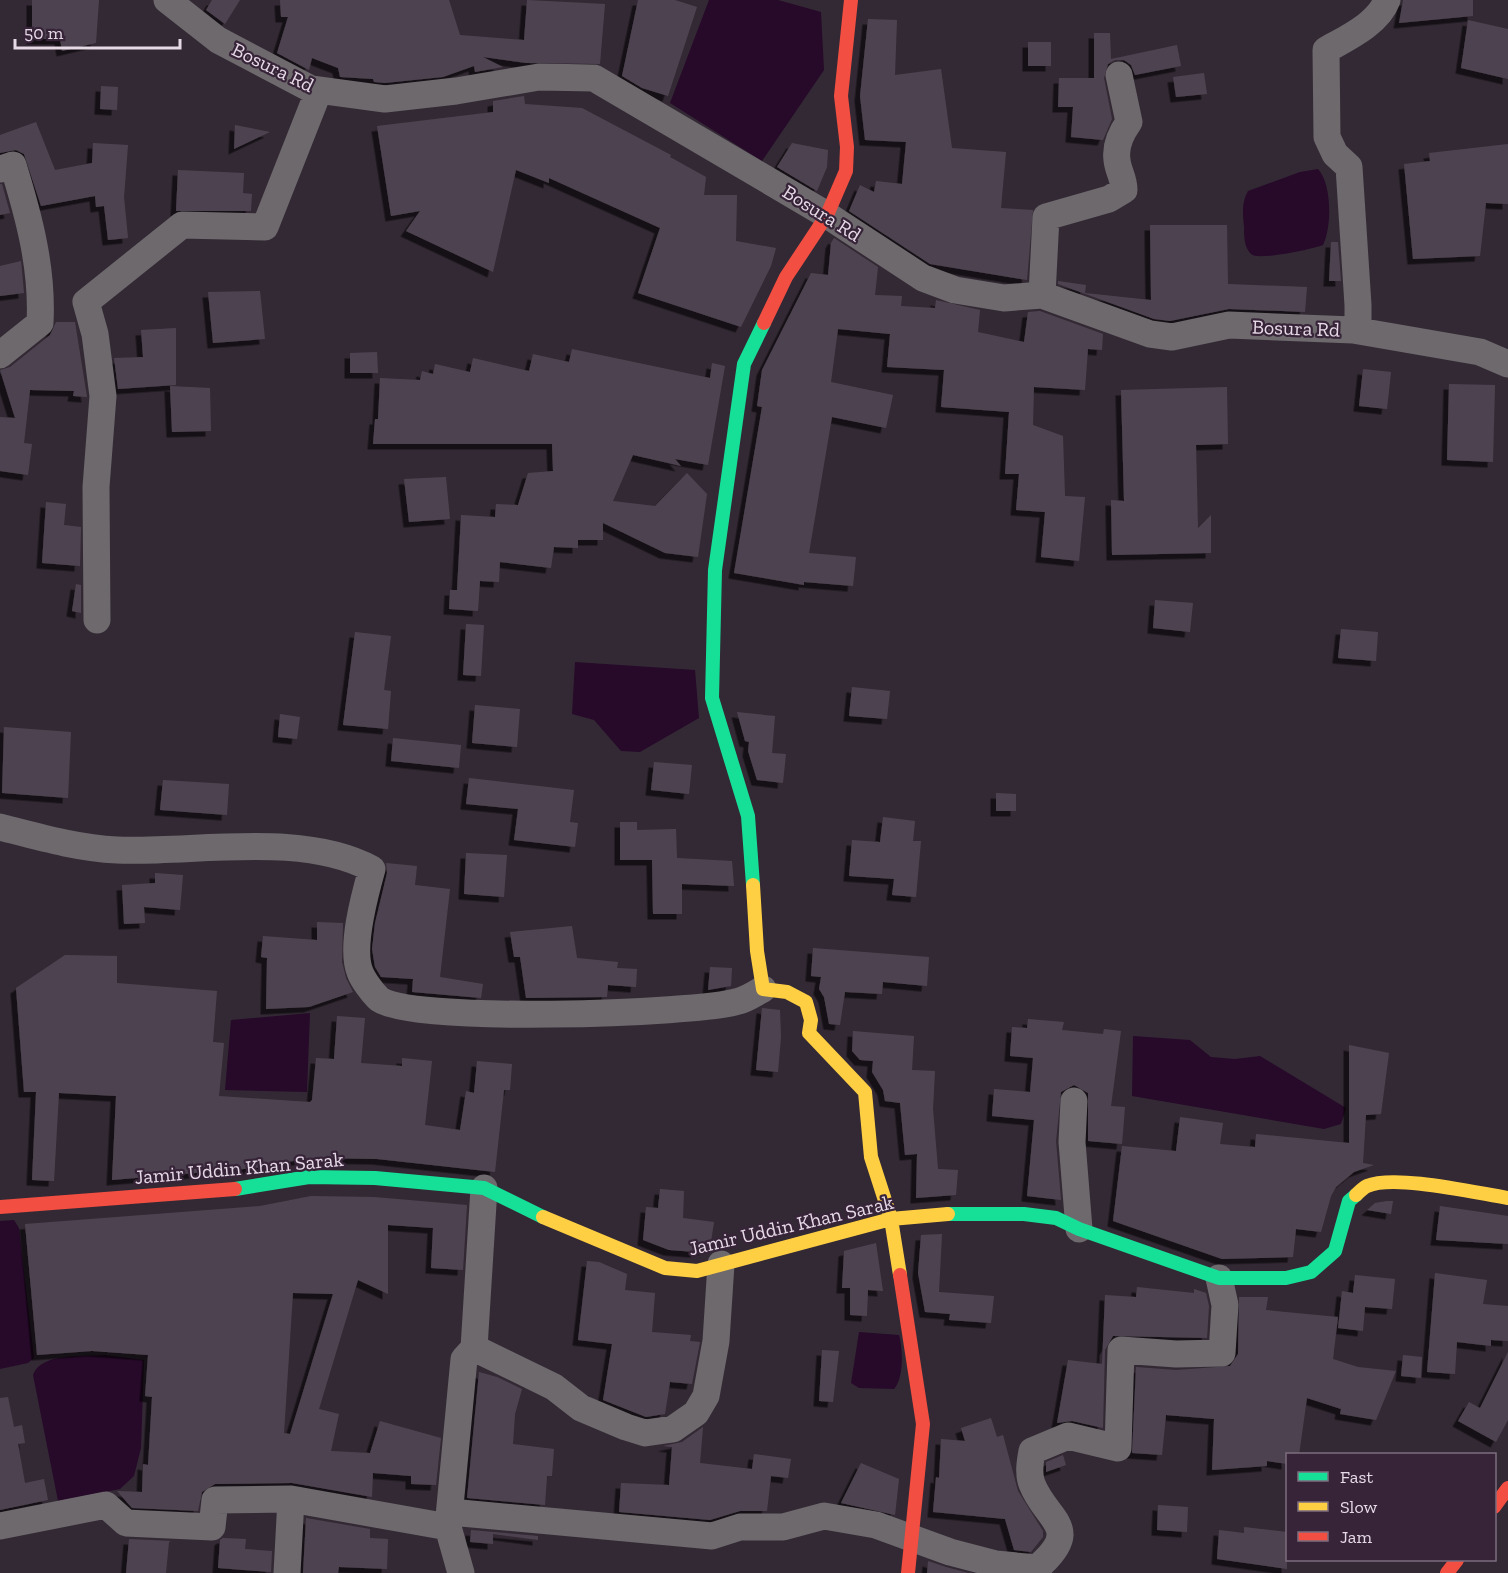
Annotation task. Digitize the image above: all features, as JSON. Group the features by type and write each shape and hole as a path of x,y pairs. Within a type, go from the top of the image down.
{"street":[{"name":"Bosura Rd","path":"167,0 219,40 311,89 386,99 456,91 539,76 594,78 827,215 923,278 956,290 1004,298 1042,295 1150,334 1172,337 1229,325 1353,330 1480,352 1508,364"},
{"path":"763,989 757,951 748,816 712,698 715,570 744,364 786,277 827,215 846,171 847,147 842,96 851,0"},
{"path":"1353,330 1358,321 1358,305 1349,167 1335,154 1326,137 1326,50 1359,32 1385,6 1387,0"},
{"path":"1042,295 1046,217 1109,199 1124,190 1124,179 1117,160 1120,136 1129,122 1119,75"},
{"path":"97,620 96,487 103,396 95,334 86,302 182,225 265,227 319,90"},
{"path":"0,169 13,165 29,217 41,306 40,323 0,355"},
{"path":"0,827 85,848 120,850 230,846 322,852 362,863 372,869 360,925 360,971 379,1000 392,1005 502,1016 588,1013 739,1002 763,989 787,992 806,1002 811,1020 809,1033 865,1092 871,1156 891,1219 922,1424 908,1573"},
{"path":"1074,1101 1072,1142 1079,1229"},
{"name":"Jamir Uddin Khan Sarak","path":"0,1207 259,1187 309,1177 375,1178 484,1188 561,1226 665,1268 697,1271 891,1219 953,1214 1024,1214 1056,1218 1079,1229 1219,1278 1287,1278 1311,1272 1335,1251 1349,1201 1366,1186 1386,1182 1426,1185 1508,1198"},
{"path":"461,1573 449,1520 464,1359 474,1348 484,1188"},
{"path":"474,1348 554,1387 581,1408 645,1433 673,1428 696,1413 706,1396 716,1341 721,1264"},
{"path":"0,1526 106,1505 126,1523 212,1527 215,1500 291,1499 449,1520 712,1536 740,1527 783,1527 824,1516 876,1524 950,1552 996,1564 1037,1568 1053,1554 1059,1537 1058,1520 1031,1482 1029,1466 1032,1451 1068,1436 1118,1448 1121,1350 1176,1354 1222,1353 1225,1305 1219,1278"},
{"path":"1496,1504 1508,1488"},
{"path":"287,1573 291,1499"}],"shaded area":[{"path":"709,0 778,0 821,12 824,70 762,161 670,103"},
{"path":"1318,169 1326,185 1329,206 1328,228 1323,245 1274,255 1251,254 1245,241 1243,214 1243,204 1248,191 1300,172"},
{"path":"575,662 695,670 699,718 640,752 621,751 594,720 572,714"},
{"path":"310,1013 307,1092 225,1090 231,1020"},
{"path":"1133,1036 1190,1040 1211,1057 1235,1059 1260,1056 1346,1108 1341,1124 1324,1129 1132,1096"},
{"path":"14,1220 19,1228 34,1358 28,1363 0,1369 0,1221"},
{"path":"859,1332 899,1335 902,1363 900,1378 894,1389 859,1388 851,1383"},
{"path":"105,1355 144,1360 141,1448 134,1476 120,1489 58,1501 33,1375 45,1362 54,1359"}],"building":[{"path":"32,0 99,0 96,43 62,51 60,39 32,39"},
{"path":"212,0 240,0 225,24 206,10"},
{"path":"280,0 449,0 460,35 524,40 527,0 605,4 600,64 526,63 483,57 503,67 475,72 474,66 443,77 385,83 374,82 373,79 340,77 338,68 312,58 309,70 277,53 288,17 281,17"},
{"path":"638,0 675,0 697,7 668,96 642,88 622,76"},
{"path":"1403,0 1473,0 1473,16 1399,23"},
{"path":"868,19 897,20 895,75 941,69 952,148 1006,152 1001,208 1033,210 1027,280 930,264 849,211 860,185 874,192 876,181 902,184 906,142 865,140 860,96"},
{"path":"1468,20 1508,29 1508,79 1461,68"},
{"path":"1094,33 1110,33 1111,59 1177,45 1181,66 1135,75 1131,65 1124,60 1115,60 1108,64 1104,78 1112,119 1103,140 1071,137 1073,107 1058,107 1059,78 1094,78"},
{"path":"1028,42 1051,42 1051,66 1028,66"},
{"path":"1204,73 1207,94 1176,97 1173,77"},
{"path":"101,86 118,87 117,110 100,109"},
{"path":"524,96 525,104 582,108 671,155 670,157 706,177 704,195 737,195 736,241 776,248 771,266 741,327 638,293 660,228 549,178 549,183 516,170 493,272 406,231 420,211 391,216 377,126 493,112 493,101"},
{"path":"36,122 55,170 92,163 93,143 128,145 124,197 128,238 108,240 104,206 96,207 95,196 41,206 24,154 16,150 0,153 0,135"},
{"path":"235,125 270,132 234,149"},
{"path":"792,143 828,150 827,167 817,191 777,167"},
{"path":"1508,144 1508,204 1486,203 1480,256 1413,259 1404,164 1430,161 1429,153"},
{"path":"178,170 244,173 243,193 252,194 251,211 176,211"},
{"path":"0,184 2,184 10,213 0,215"},
{"path":"1150,225 1227,225 1228,284 1307,287 1305,312 1229,309 1170,321 1154,319 1058,284 1058,281 1086,285 1085,293 1151,300"},
{"path":"834,238 878,267 875,295 902,296 901,306 935,308 936,300 980,310 978,332 1024,342 1028,312 1040,311 1103,334 1102,350 1088,349 1085,390 1034,387 1033,425 1063,436 1065,496 1085,497 1079,561 1041,557 1045,512 1016,510 1019,474 1005,474 1009,412 941,407 944,370 887,367 890,334 838,329 831,382 893,395 886,428 832,417 809,553 856,557 853,586 804,582 804,585 734,573 762,407 757,406 762,370 811,273 828,275 831,243"},
{"path":"1331,242 1338,242 1341,281 1329,281"},
{"path":"21,261 24,293 0,296 0,266"},
{"path":"260,291 265,339 213,343 208,292"},
{"path":"56,322 75,322 87,397 73,396 74,391 30,390 24,443 32,444 28,475 0,471 0,417 15,418 0,370 10,367 50,335"},
{"path":"176,328 176,385 118,389 114,358 143,357 141,330"},
{"path":"572,349 710,378 712,363 725,366 708,465 675,459 681,466 633,455 613,501 655,506 687,473 707,494 698,557 665,553 603,523 603,540 578,540 578,548 554,547 551,568 500,562 499,582 480,581 478,611 449,609 450,590 457,590 461,515 495,517 496,504 518,505 528,473 553,471 552,444 373,444 375,419 378,419 380,378 420,380 422,371 433,374 435,364 470,372 473,358 529,371 533,354 569,362"},
{"path":"377,352 378,373 350,373 350,353"},
{"path":"1363,369 1391,372 1387,409 1359,406"},
{"path":"1449,384 1495,385 1493,462 1447,460"},
{"path":"170,386 210,388 211,431 172,432"},
{"path":"1227,387 1228,444 1196,445 1198,528 1211,515 1211,553 1112,555 1111,500 1124,501 1121,390"},
{"path":"446,477 450,519 409,522 404,479"},
{"path":"46,502 66,504 64,525 81,527 80,566 42,563"},
{"path":"76,584 81,585 81,613 72,611"},
{"path":"1155,600 1193,603 1190,632 1153,628"},
{"path":"466,624 484,625 481,676 463,675"},
{"path":"1341,629 1378,632 1376,661 1338,658"},
{"path":"355,632 391,636 384,690 391,691 388,729 343,725"},
{"path":"852,687 890,691 887,719 849,716"},
{"path":"475,705 520,709 517,747 472,743"},
{"path":"737,712 775,716 772,753 786,754 783,783 757,780 748,751 749,742 745,741"},
{"path":"280,714 300,717 297,739 278,737"},
{"path":"4,727 71,732 68,798 2,793"},
{"path":"393,738 461,745 459,768 391,761"},
{"path":"654,762 692,765 689,794 651,790"},
{"path":"469,778 574,790 570,822 578,823 575,847 514,840 518,809 466,804"},
{"path":"163,780 229,784 227,815 160,810"},
{"path":"996,793 1016,794 1016,811 996,811"},
{"path":"883,817 915,821 913,841 921,841 916,897 892,895 894,879 849,876 852,840 880,842"},
{"path":"620,822 637,822 637,830 676,829 677,858 732,861 734,886 682,884 682,914 653,914 652,860 620,860"},
{"path":"466,853 507,855 504,897 464,894"},
{"path":"386,863 417,866 415,885 450,889 440,977 483,984 481,998 412,992 413,979 381,977 375,967 372,949 375,923 387,873"},
{"path":"155,873 183,875 180,910 144,907 145,923 124,924 122,885 155,883"},
{"path":"317,922 343,923 342,962 353,992 309,1007 266,1009 267,958 261,957 263,936 317,940"},
{"path":"572,926 577,958 618,962 617,968 637,969 636,987 608,985 607,997 526,998 520,957 514,957 510,932"},
{"path":"813,948 929,957 927,986 883,982 882,994 845,992 840,1025 829,1024 824,997 819,989 821,977 811,976"},
{"path":"65,955 117,956 117,983 217,991 213,1042 224,1043 219,1096 310,1102 316,1058 334,1059 337,1016 365,1018 361,1063 402,1066 402,1058 432,1061 425,1125 460,1130 466,1091 474,1093 477,1061 512,1064 510,1090 504,1090 495,1172 377,1159 309,1158 256,1168 112,1180 116,1096 59,1093 54,1181 32,1180 36,1092 24,1092 16,988"},
{"path":"710,967 732,968 731,986 708,990"},
{"path":"762,1008 780,1010 781,1037 778,1072 756,1070"},
{"path":"1028,1019 1064,1022 1062,1030 1103,1034 1104,1029 1121,1031 1111,1106 1125,1107 1122,1144 1088,1141 1088,1093 1074,1085 1061,1092 1056,1141 1061,1200 1027,1196 1034,1120 992,1116 994,1089 1030,1092 1033,1058 1010,1056 1012,1027 1027,1028"},
{"path":"853,1031 914,1036 912,1070 935,1071 933,1109 938,1169 958,1170 956,1195 916,1198 917,1154 905,1155 900,1103 885,1101 883,1090 872,1072 873,1061 860,1060 852,1051"},
{"path":"1349,1045 1389,1053 1381,1114 1366,1115 1363,1163 1374,1165 1354,1172 1336,1187 1331,1196 1321,1232 1296,1229 1293,1257 1222,1259 1113,1221 1122,1146 1176,1151 1180,1117 1223,1123 1220,1144 1255,1147 1256,1134 1349,1143"},
{"path":"660,1189 684,1191 683,1218 714,1222 710,1248 695,1252 669,1250 643,1240 646,1207 658,1208"},
{"path":"311,1196 374,1197 467,1205 463,1270 431,1268 433,1228 388,1225 388,1294 358,1280 319,1409 339,1414 331,1451 370,1453 380,1421 441,1438 436,1485 411,1484 411,1476 373,1473 372,1497 292,1483 215,1484 202,1492 198,1511 132,1508 117,1491 142,1492 143,1464 148,1465 152,1397 145,1396 148,1355 92,1351 37,1355 25,1224 260,1206","holes":["293,1293 333,1294 290,1434 284,1433"]},
{"path":"1393,1201 1391,1214 1367,1210 1375,1203"},
{"path":"1440,1206 1508,1216 1508,1244 1436,1240"},
{"path":"942,1234 939,1292 994,1296 991,1323 949,1320 950,1314 925,1312 918,1273 921,1235"},
{"path":"876,1243 883,1291 868,1290 867,1316 850,1315 850,1288 842,1288 844,1251"},
{"path":"587,1261 599,1262 627,1274 625,1290 655,1293 652,1332 691,1335 690,1341 700,1342 692,1384 670,1382 665,1414 646,1417 603,1400 612,1344 578,1340"},
{"path":"1435,1273 1487,1280 1483,1304 1508,1306 1508,1341 1491,1340 1491,1346 1457,1342 1455,1374 1427,1372"},
{"path":"1355,1275 1395,1279 1392,1309 1365,1307 1363,1331 1338,1328 1342,1291 1353,1293"},
{"path":"1137,1287 1194,1293 1194,1289 1206,1293 1209,1306 1207,1338 1113,1336 1105,1350 1103,1428 1072,1421 1057,1423 1068,1360 1102,1364 1105,1295 1136,1297"},
{"path":"1239,1297 1268,1297 1266,1310 1338,1317 1333,1359 1358,1367 1396,1371 1376,1420 1340,1414 1341,1409 1307,1398 1299,1453 1286,1453 1286,1464 1267,1461 1267,1466 1212,1470 1214,1419 1166,1415 1162,1455 1132,1453 1136,1367 1176,1370 1230,1366 1238,1354"},
{"path":"822,1350 839,1351 833,1402 819,1401"},
{"path":"1508,1352 1508,1420 1496,1442 1458,1421 1469,1402 1480,1408"},
{"path":"1403,1355 1422,1357 1421,1378 1401,1376"},
{"path":"479,1372 497,1377 522,1389 515,1414 513,1444 554,1449 552,1476 547,1476 545,1505 467,1498"},
{"path":"8,1397 14,1427 22,1425 25,1443 18,1444 25,1483 44,1479 48,1500 0,1510 0,1398"},
{"path":"991,1418 997,1437 1003,1435 1018,1491 1043,1531 1043,1537 1031,1552 1014,1550 1005,1519 933,1512 936,1477 939,1478 941,1439 965,1441 961,1428"},
{"path":"703,1427 700,1463 752,1469 754,1454 791,1459 788,1478 771,1476 767,1511 740,1511 710,1520 619,1512 621,1483 669,1485 672,1447 663,1446 682,1442"},
{"path":"1063,1455 1066,1465 1046,1472 1046,1462"},
{"path":"861,1463 899,1479 895,1515 841,1503"},
{"path":"1158,1505 1188,1507 1187,1532 1157,1530"},
{"path":"306,1518 370,1529 370,1538 388,1539 387,1569 339,1567 338,1573 303,1573"},
{"path":"1244,1527 1286,1532 1287,1569 1217,1559 1219,1530 1244,1533"},
{"path":"471,1530 538,1536 538,1540 493,1534 493,1544 470,1542"},
{"path":"223,1538 246,1539 245,1549 272,1551 271,1572 218,1568 220,1540"},
{"path":"129,1539 171,1541 169,1542 166,1573 126,1573"},
{"path":"928,1561 946,1567 968,1573 927,1573"}],"traffic: fast":[{"path":"753,885 748,816 712,698 715,570 744,364 764,323"},
{"path":"235,1189 309,1177 375,1178 484,1188 543,1217"},
{"path":"948,1214 1024,1214 1056,1218 1079,1229 1219,1278 1286,1278 1311,1272 1335,1251 1349,1201 1356,1195"}],"traffic: slow":[{"path":"753,885 757,951 763,989 787,992 806,1002 811,1020 809,1033 865,1092 871,1157 891,1219 900,1275"},
{"path":"1356,1195 1367,1186 1396,1182 1508,1198"},
{"path":"543,1217 665,1268 697,1271 891,1219 948,1214"}],"traffic: jam":[{"path":"764,323 786,277 827,215 846,171 847,147 841,96 851,0"},
{"path":"0,1207 235,1189"},
{"path":"900,1275 923,1424 908,1573"},
{"path":"1496,1504 1508,1488"},
{"path":"1447,1573 1456,1561"}]}
